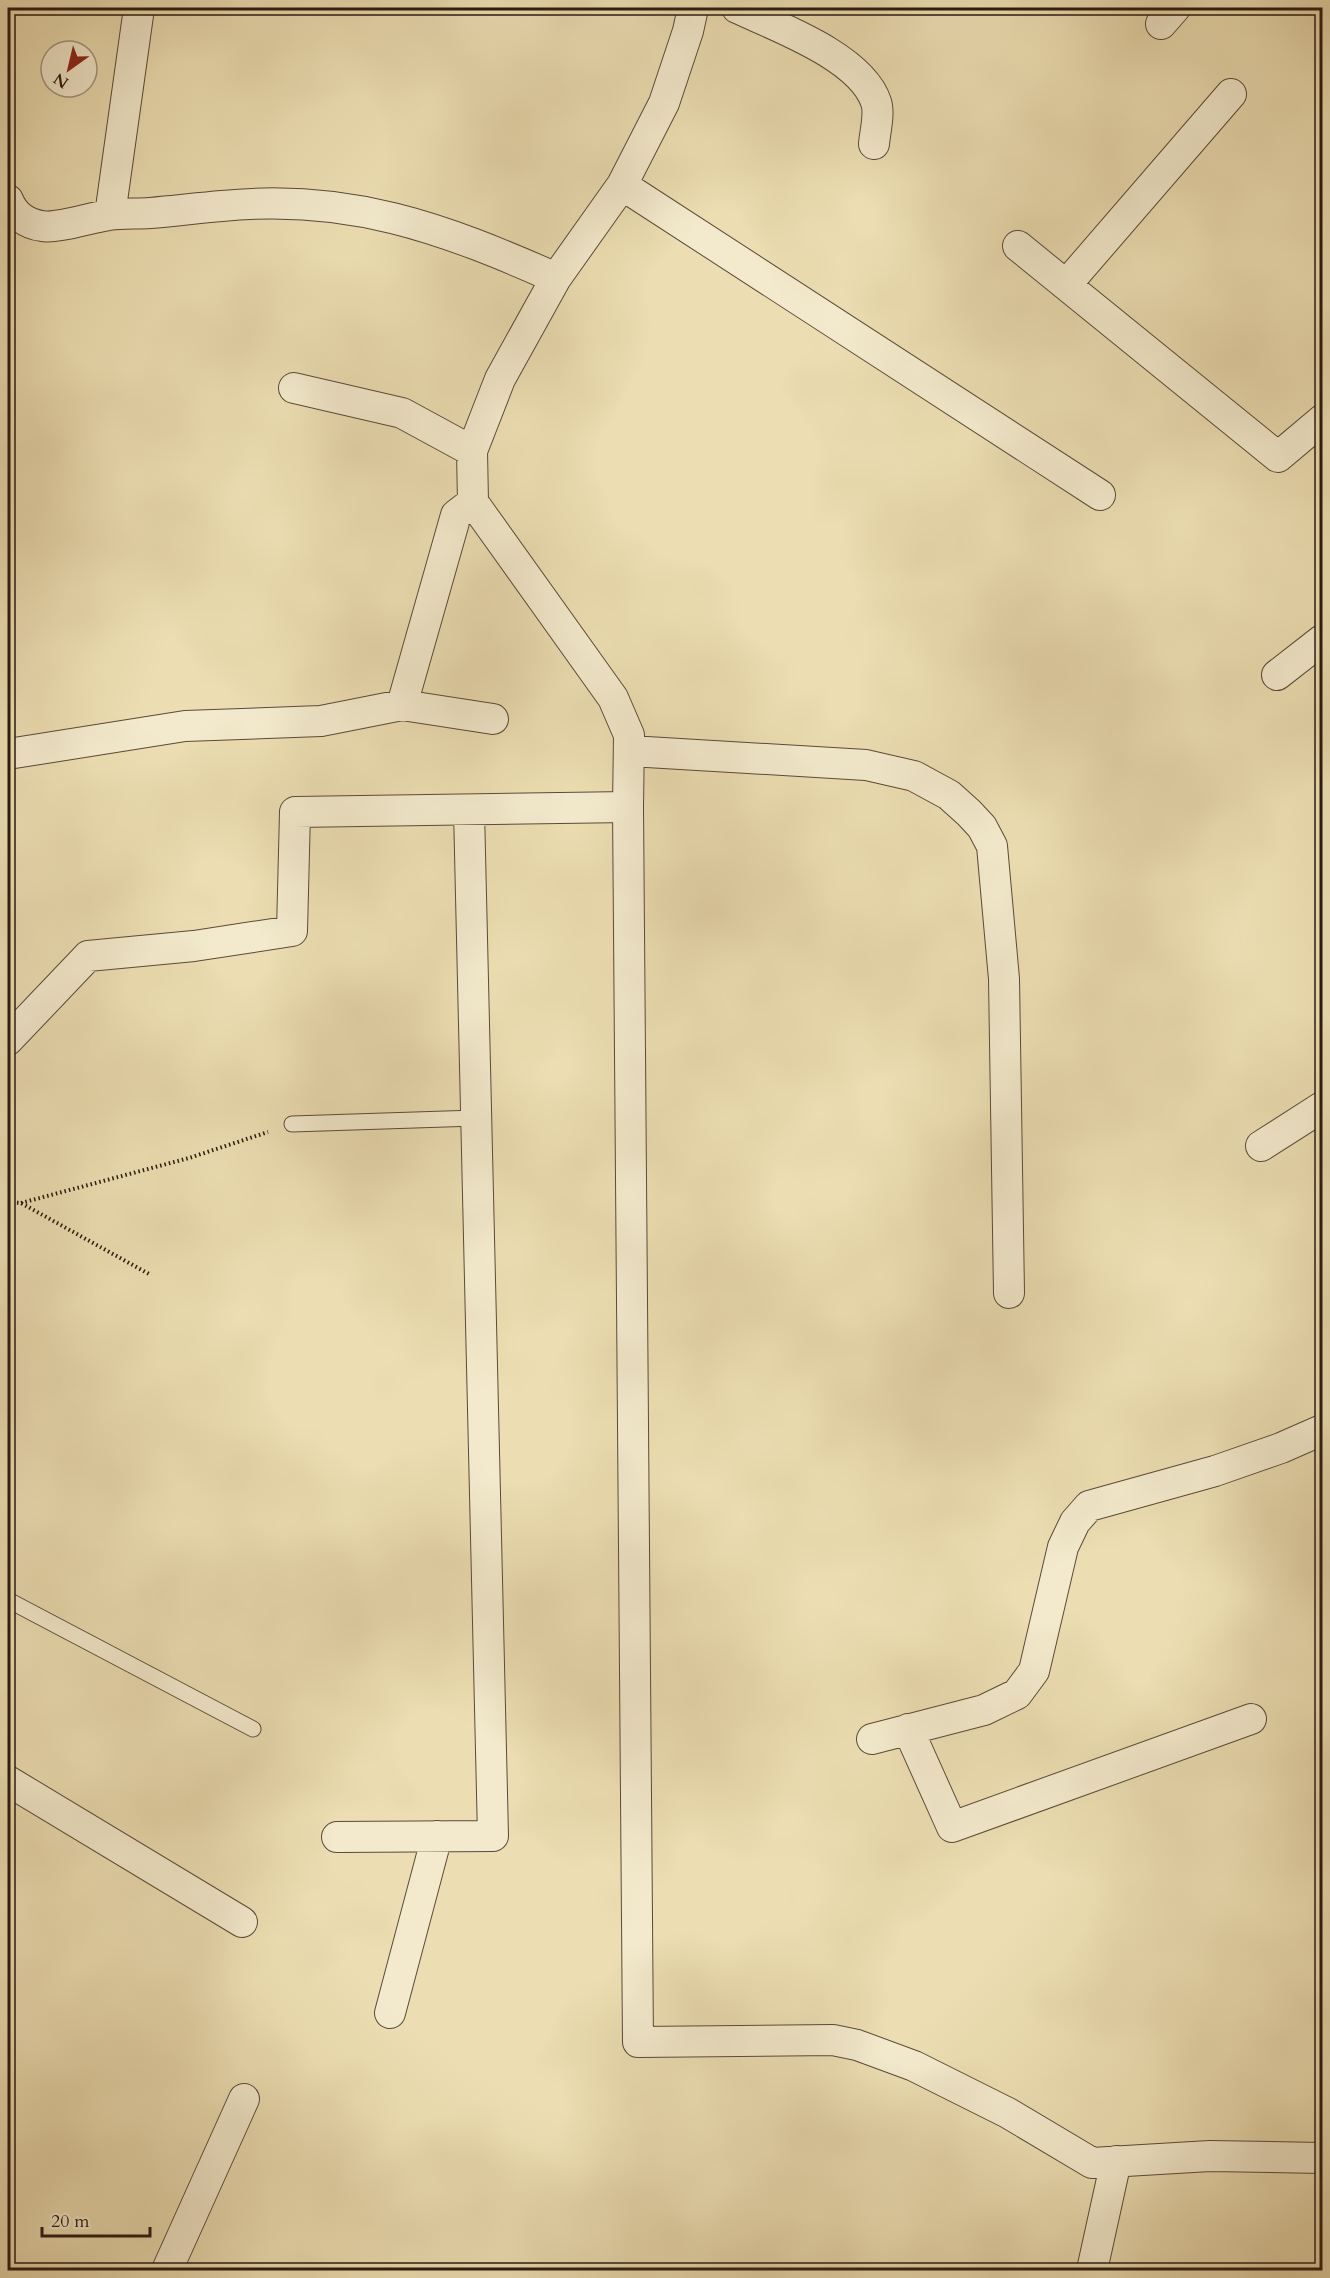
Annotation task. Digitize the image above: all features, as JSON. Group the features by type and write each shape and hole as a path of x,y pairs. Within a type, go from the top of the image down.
{"street":[{"path":"110,215 139,8"},
{"path":"693,8 688,31 664,103 622,185 556,278 500,380 472,451 473,502 613,698 629,735 638,2042 833,2040 857,2045 914,2066 1008,2114 1092,2163 1210,2156 1323,2158"},
{"path":"737,8 827,51 861,75 877,104 874,144"},
{"path":"1066,285 1231,94"},
{"path":"622,185 1100,495"},
{"path":"8,201 10,207 26,222 45,227 110,215 232,205 310,203 376,213 436,229 493,250 556,278"},
{"path":"1018,246 1278,457 1323,420"},
{"path":"294,388 402,413 472,451"},
{"path":"402,705 456,515 473,502"},
{"path":"1276,675 1323,640"},
{"path":"8,754 184,726 321,721 402,705 493,719"},
{"path":"630,752 866,765 914,776 949,795 982,827 992,846 1004,979 1009,1293"},
{"path":"8,1040 88,956 194,946 292,931 295,812 628,807"},
{"path":"337,1837 493,1836 469,810"},
{"path":"1261,1146 1323,1107"},
{"path":"872,1739 984,1710 1017,1694 1034,1671 1063,1547 1075,1522 1089,1506 1215,1471 1281,1448 1323,1430"},
{"path":"908,1729 952,1827 1251,1719"},
{"path":"8,1781 242,1922"},
{"path":"390,2013 437,1836"},
{"path":"167,2271 244,2099"},
{"path":"1092,2271 1116,2161"}],"lane":[{"path":"292,1124 476,1118"},
{"path":"8,1600 253,1729"}],"path":[{"path":"8,1202 21,1203 189,1158 292,1124"},
{"path":"21,1203 149,1274"}]}
